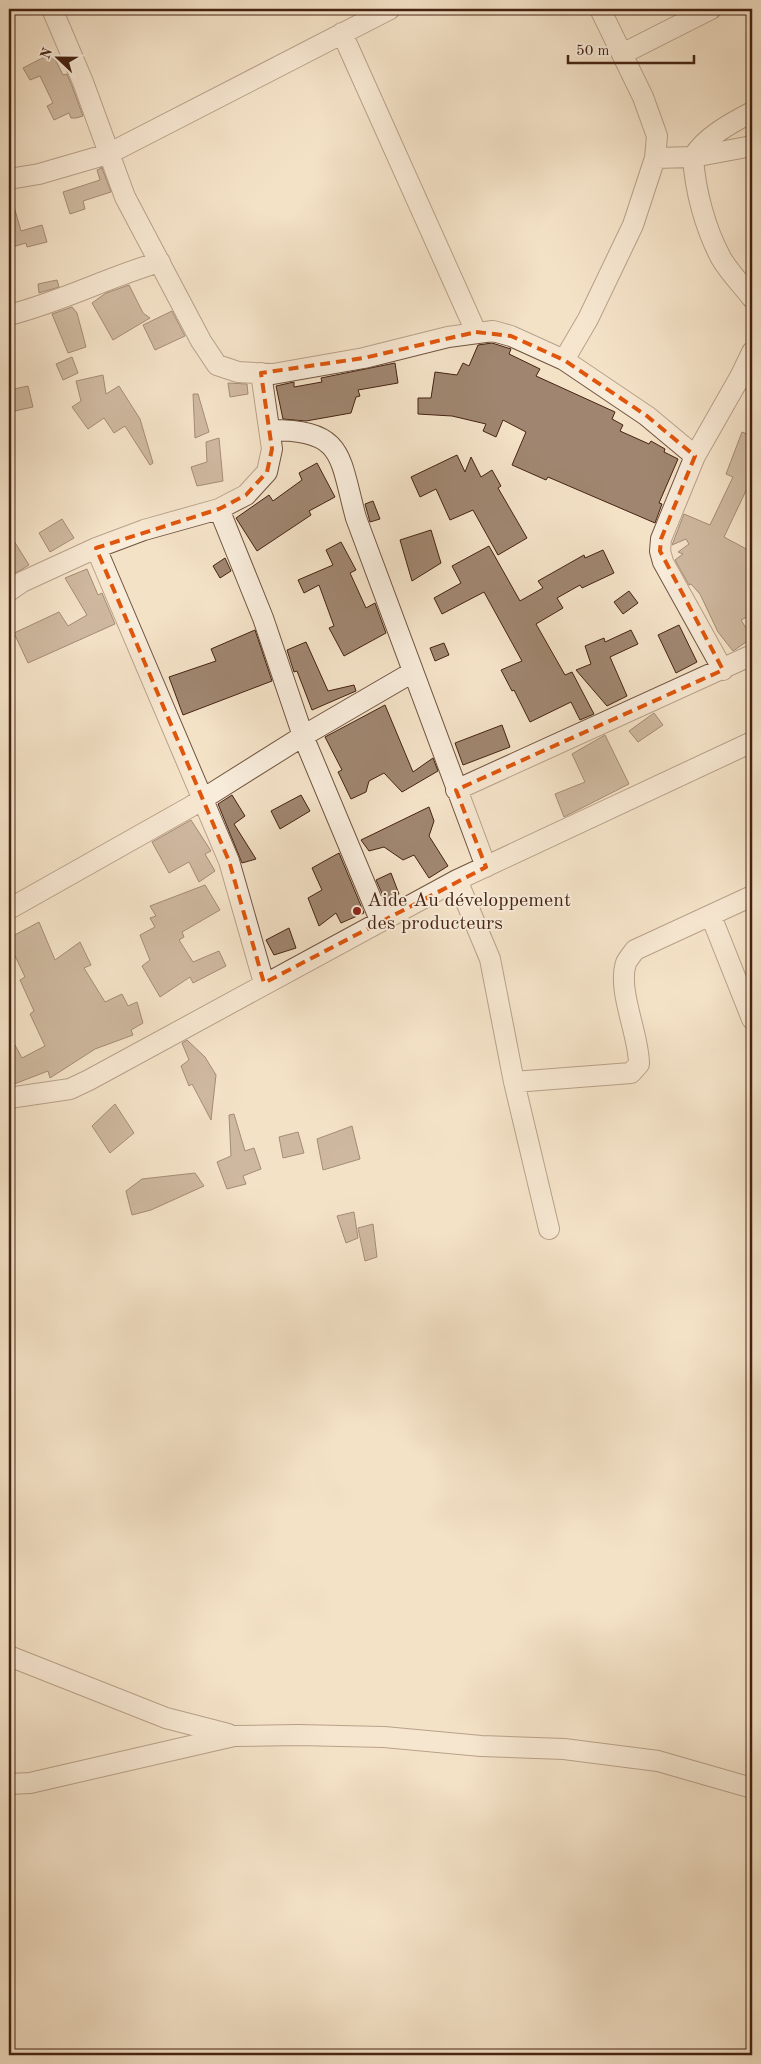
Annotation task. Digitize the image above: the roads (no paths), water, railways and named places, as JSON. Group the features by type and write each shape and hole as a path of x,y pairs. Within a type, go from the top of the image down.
{"street":[{"path":"52,9 83,82 125,197 201,341 217,365 238,372 273,374 364,358 476,332 493,331 511,336 564,360 646,416 695,456"},
{"path":"9,178 39,174 108,154 390,9"},
{"path":"564,360 588,319 633,225 655,158 657,136 643,96 600,9"},
{"path":"622,54 711,9"},
{"path":"342,33 476,332"},
{"path":"752,112 709,139 698,148 693,157 698,192 714,242 722,260 752,298"},
{"path":"655,158 693,157 752,146"},
{"path":"9,314 80,293 115,276 160,262"},
{"path":"722,670 663,562 660,552 662,539 695,456 752,352"},
{"path":"9,591 22,582 96,548 144,530 219,509 246,495 267,472 272,449 271,430 261,374"},
{"path":"271,430 296,430 312,433 324,438 333,447 341,464 356,518 486,867"},
{"path":"219,509 263,618 303,736 380,920"},
{"path":"96,548 229,861 264,983"},
{"path":"456,790 752,655"},
{"path":"9,909 203,799 303,736 413,672"},
{"path":"9,1098 70,1089 457,880 752,742"},
{"path":"457,880 490,959 514,1082 550,1229"},
{"path":"514,1082 632,1073 639,1064 639,1050 624,974 627,962 635,950 752,896"},
{"path":"711,916 752,1019"},
{"path":"9,1656 166,1718 234,1736"},
{"path":"9,1784 30,1783 234,1736 384,1737 481,1746 564,1749 658,1761 752,1788"}],"place":[{"name":"Aide Au développement des producteurs","path":"357,911"}]}
